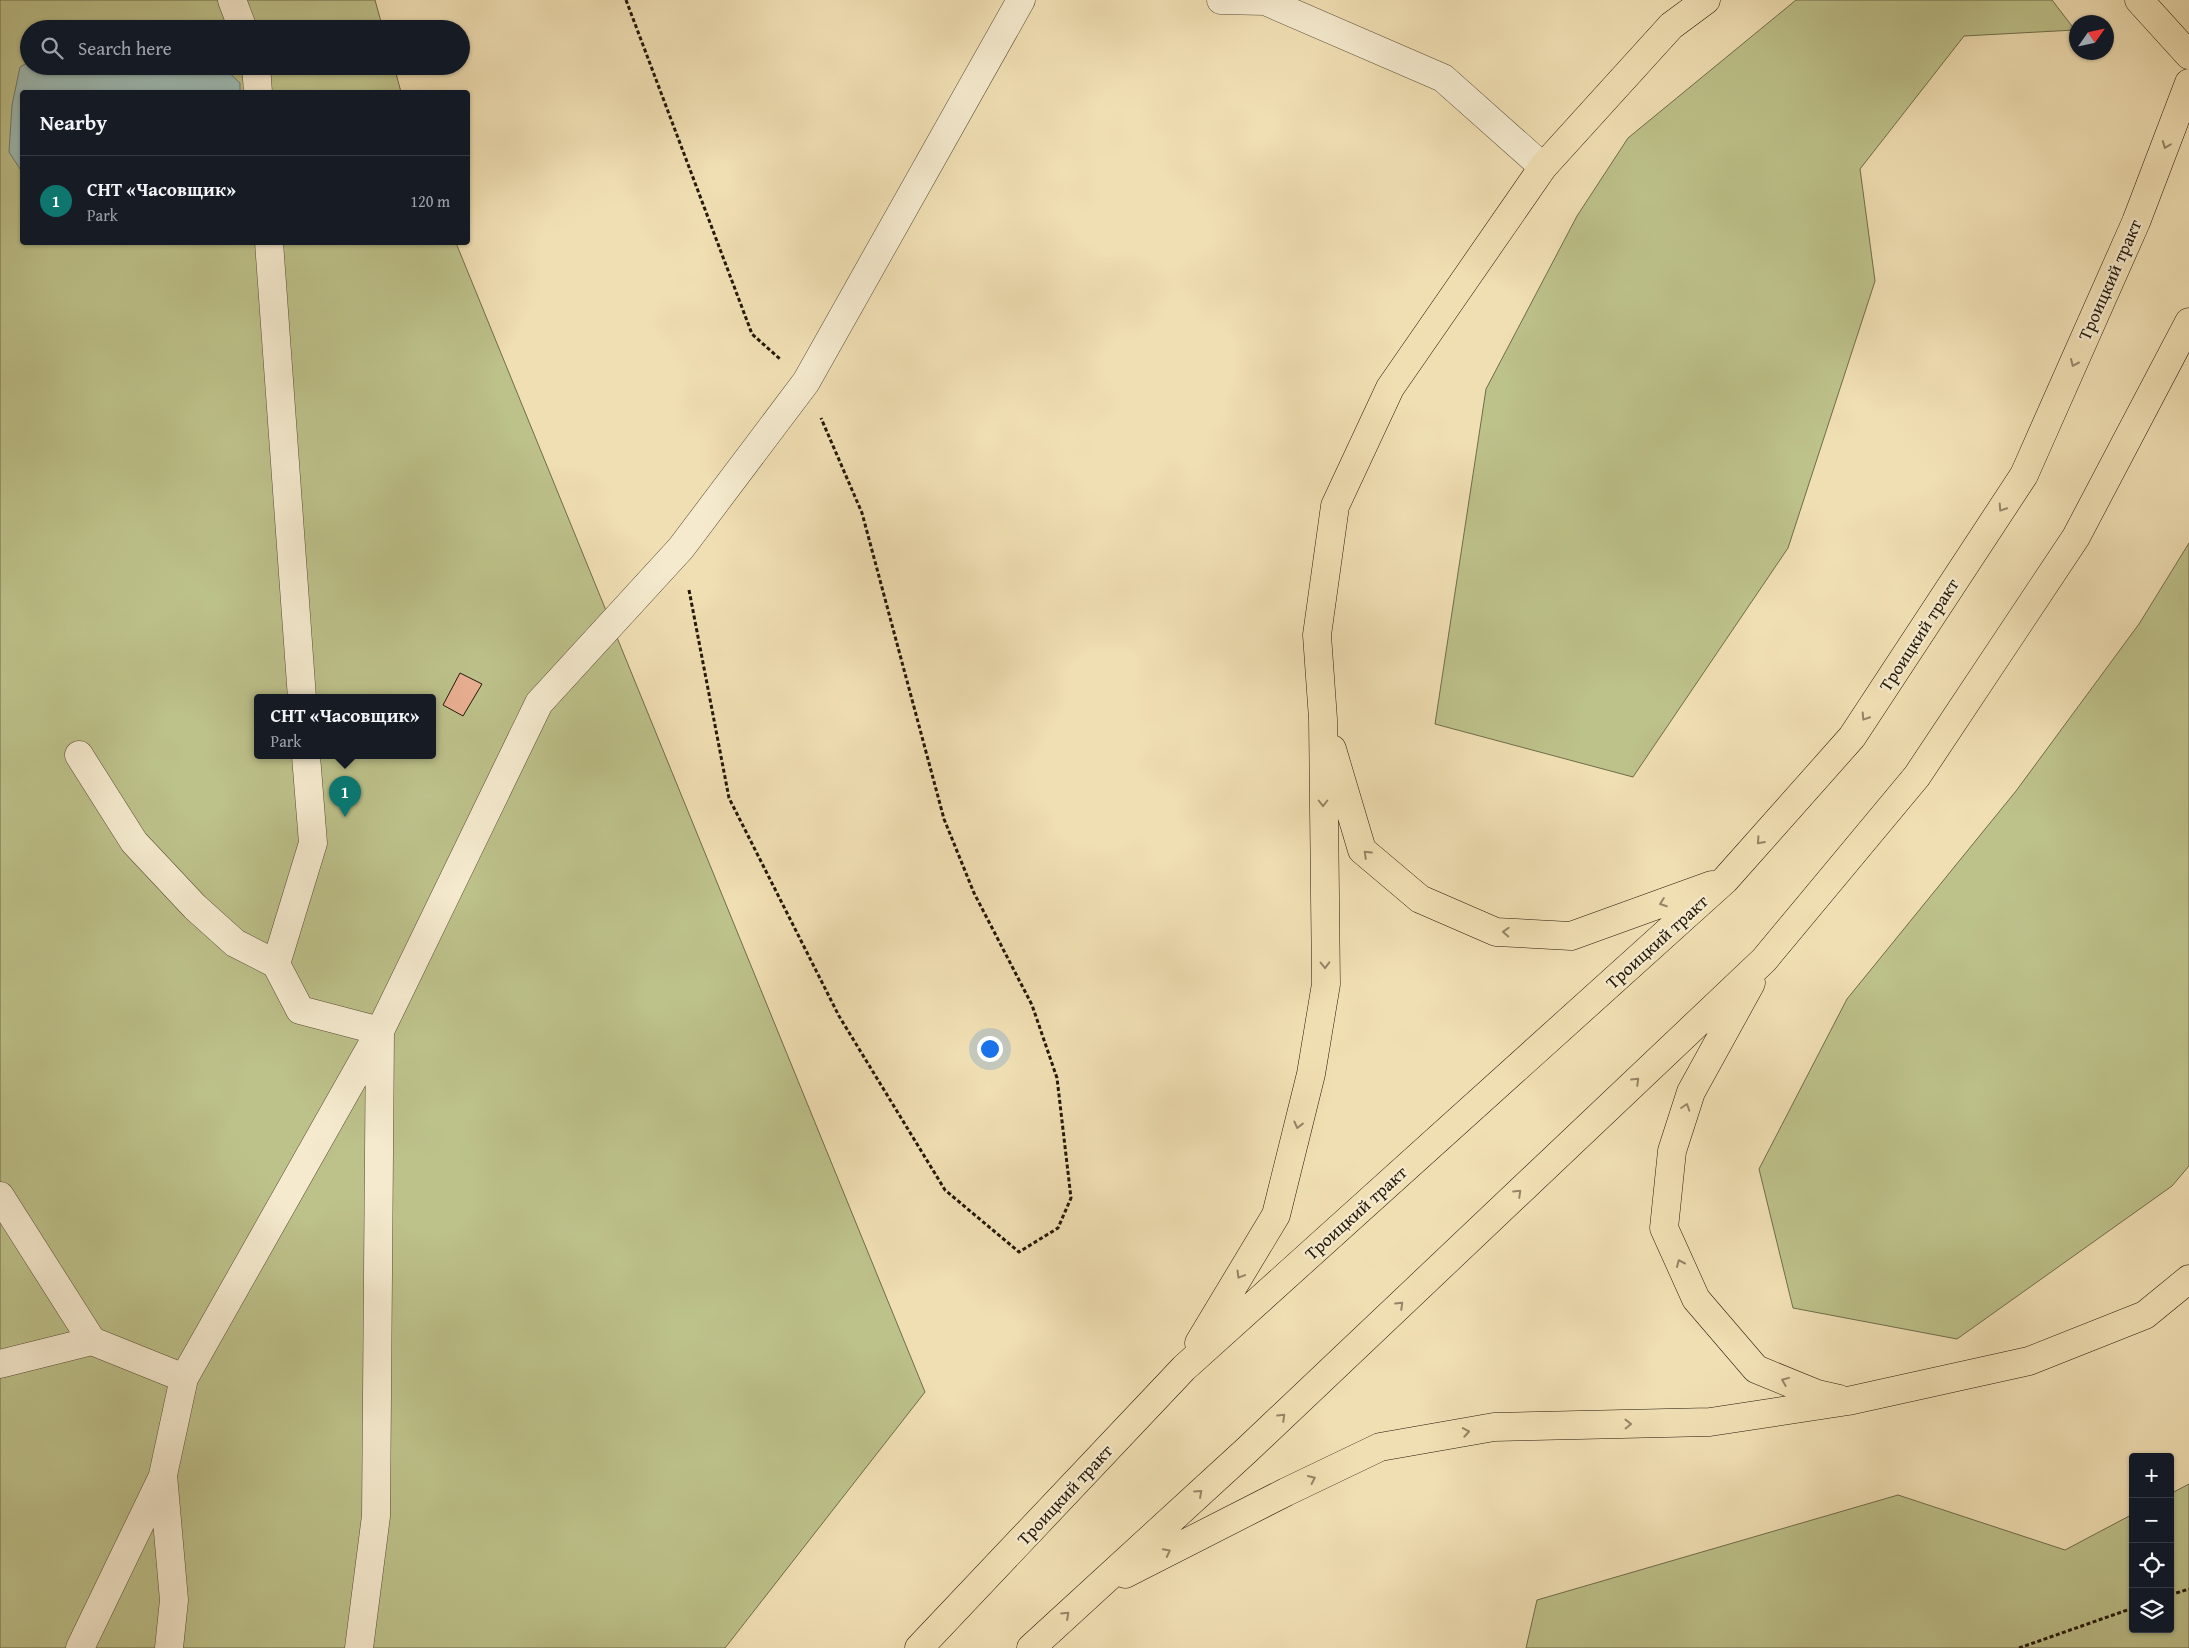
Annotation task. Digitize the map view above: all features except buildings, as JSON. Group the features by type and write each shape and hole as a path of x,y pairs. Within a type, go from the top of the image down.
{"main road":[{"path":"1184,1368 1276,1215 1311,1074 1326,984 1323,719 1317,635 1335,506 1390,388 1543,167 1671,26 1706,0"},
{"path":"2139,0 2189,55"},
{"name":"Троицкий тракт","path":"919,1648 1184,1368 1725,880 1852,737 2024,475 2136,222 2189,83"},
{"path":"1031,1648 1092,1590 1254,1444 1764,960 1917,776 2076,537 2189,322"},
{"path":"1323,719 1362,850 1420,899 1496,932 1571,936 1725,880"},
{"path":"1764,960 1691,1092 1672,1151 1664,1228 1696,1299 1756,1369 1817,1394 1848,1401"},
{"path":"1092,1590 1380,1447 1494,1427 1710,1422 1848,1401 2029,1361 2145,1315 2189,1279"}],"street":[{"path":"232,0 240,20"},
{"path":"80,1648 163,1475 184,1378 380,1031 539,703 681,548 806,382 1021,0"},
{"path":"1221,0 1265,1 1444,78 1543,167"},
{"path":"257,75 258,90"},
{"path":"269,245 302,694"},
{"path":"79,755 134,842 195,907 235,943 276,964 300,1010 380,1031"},
{"path":"276,964 313,843 306,759"},
{"path":"359,1648 376,1516 380,1031"},
{"path":"0,1196 92,1341 184,1378"},
{"path":"0,1364 92,1341"},
{"path":"163,1475 174,1600 169,1648"}],"path":[{"path":"626,0 752,334 806,382 862,513 944,819 974,893 1032,1006 1057,1078 1071,1198 1058,1228 1019,1252 945,1190 839,1016 729,798 681,548"},
{"path":"2174,1594 2189,1589"},
{"path":"2019,1648 2129,1609"}],"green space":[{"path":"0,0 375,0 381,20 20,20 20,75 396,75 400,90 20,90 20,245 457,245 925,1392 725,1648 0,1648"},
{"path":"1796,0 2052,0 2069,22 2069,30 1964,36 1860,169 1875,281 1788,548 1633,777 1435,724 1486,389 1577,216 1628,138"},
{"path":"2189,543 2189,1166 2172,1186 1957,1339 1793,1308 1759,1169 1847,999 2016,791 2139,624"},
{"path":"2189,1484 2189,1648 1526,1648 1537,1600 1898,1495 2065,1550 2129,1516 2129,1633 2174,1633 2174,1492"}],"water":[{"path":"20,67 20,75 232,75 240,83 240,90 20,90 20,169 9,152 12,105"}],"place":[{"name":"СНТ «Часовщик»","path":"345,817"}]}
